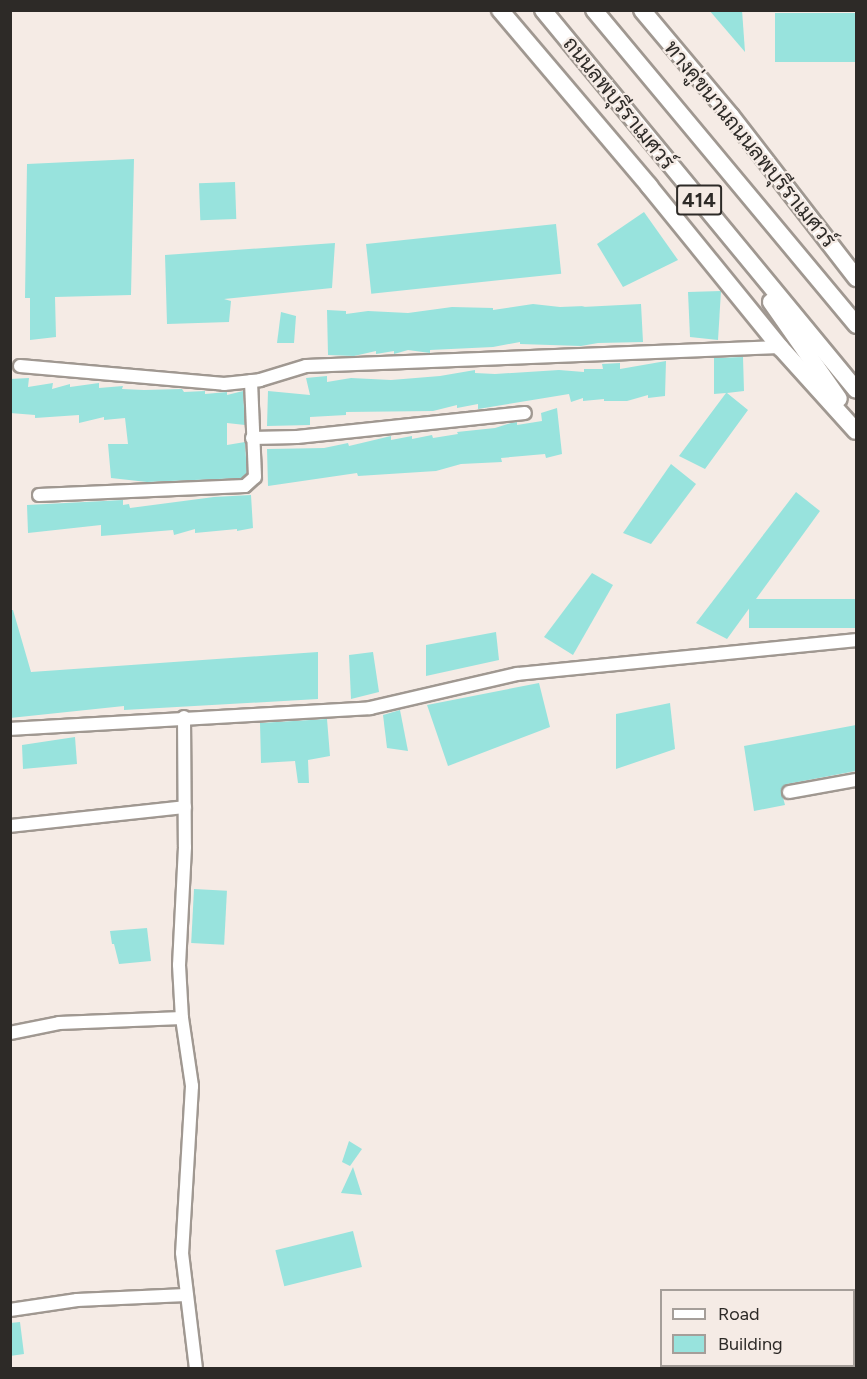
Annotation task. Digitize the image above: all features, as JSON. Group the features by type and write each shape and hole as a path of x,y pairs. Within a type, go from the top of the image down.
{"main road":[{"name":"414","path":"500,10 649,186 780,348 856,431"},
{"name":"ถนนลพบุรีราเมศวร์","path":"543,10 856,390"},
{"name":"ถนนลพบุรีราเมศวร์","path":"594,10 856,325"},
{"name":"ทางคู่ขนานถนนลพบุรีราเมศวร์","path":"642,10 731,116 856,278"},
{"path":"705,207 856,424"}],"street":[{"path":"20,366 225,384 251,381 306,366 780,348"},
{"path":"39,495 245,486 255,477 251,381"},
{"path":"252,438 297,437 525,413"},
{"path":"10,729 184,717 370,708 517,674 856,640"},
{"path":"184,717 185,807 179,965 182,1018 192,1086 182,1252 196,1368"},
{"path":"789,792 856,780"},
{"path":"10,825 185,807"},
{"path":"10,1033 59,1023 182,1018"},
{"path":"10,1310 77,1300 186,1295"}],"building":[{"path":"709,10 742,10 745,52"},
{"path":"775,13 856,13 856,62 775,62"},
{"path":"134,159 131,295 55,297 56,337 30,340 30,298 25,298 27,164"},
{"path":"235,182 236,219 200,220 199,183"},
{"path":"644,212 678,260 623,287 597,244"},
{"path":"556,224 561,274 371,294 366,244"},
{"path":"335,243 332,288 224,299 231,301 229,322 167,324 165,255"},
{"path":"721,291 718,340 690,337 688,292"},
{"path":"533,304 560,307 585,306 582,307 641,304 643,342 598,343 581,346 520,344 520,342 493,347 430,350 430,353 408,350 394,354 394,351 376,354 376,351 354,356 328,355 327,310 346,311 346,314 368,311 408,313 452,307 493,308 493,310"},
{"path":"281,312 296,316 294,343 277,343"},
{"path":"743,357 744,391 727,393 748,410 705,469 679,456 726,393 714,394 714,358"},
{"path":"666,361 665,396 648,398 648,395 627,401 604,401 604,399 583,401 583,398 571,402 569,394 478,409 478,404 457,408 457,405 433,411 346,412 346,415 310,417 310,425 267,426 268,391 310,395 306,378 327,376 327,382 351,378 391,380 440,376 475,370 475,373 495,374 559,370 584,372 584,369 603,369 602,364 620,363 620,369"},
{"path":"29,378 28,387 53,383 52,389 70,384 70,387 99,383 99,388 123,386 122,389 182,389 184,392 205,391 205,394 227,392 227,395 243,391 245,425 227,423 227,445 245,442 247,473 242,478 147,482 111,478 108,444 128,444 125,418 104,420 104,417 79,423 79,415 35,418 35,415 10,413 10,379"},
{"path":"557,408 562,454 546,458 545,454 501,458 502,462 461,464 436,471 358,476 357,473 268,486 267,449 324,448 348,443 349,446 391,436 391,440 432,435 433,438 517,422 517,425 542,421 541,413"},
{"path":"671,464 696,484 651,544 623,533"},
{"path":"796,492 820,511 727,639 696,623"},
{"path":"251,495 253,528 237,531 237,529 195,533 195,529 174,535 173,530 101,536 101,525 28,533 27,505 123,500 123,505 129,504 130,508 214,497"},
{"path":"592,573 613,585 573,655 544,637"},
{"path":"749,599 856,599 856,628 749,628"},
{"path":"10,610 13,610 31,672 318,652 318,699 124,710 124,706 10,718"},
{"path":"496,632 499,660 426,676 426,645"},
{"path":"373,652 379,692 351,699 349,655"},
{"path":"539,683 550,727 448,766 427,705"},
{"path":"670,703 675,749 616,769 616,714"},
{"path":"400,710 408,751 387,748 383,715"},
{"path":"327,719 330,756 308,760 309,783 298,783 295,761 261,763 260,723"},
{"path":"856,725 856,771 787,784 781,790 785,805 754,811 744,746"},
{"path":"75,737 77,764 23,769 22,745"},
{"path":"194,889 227,891 224,945 191,943"},
{"path":"147,928 151,961 119,964 110,931"},
{"path":"349,1141 362,1149 350,1166 342,1162"},
{"path":"353,1167 362,1195 341,1193"},
{"path":"353,1231 362,1267 284,1286 275,1250"},
{"path":"20,1322 24,1354 10,1356 10,1323"}]}
